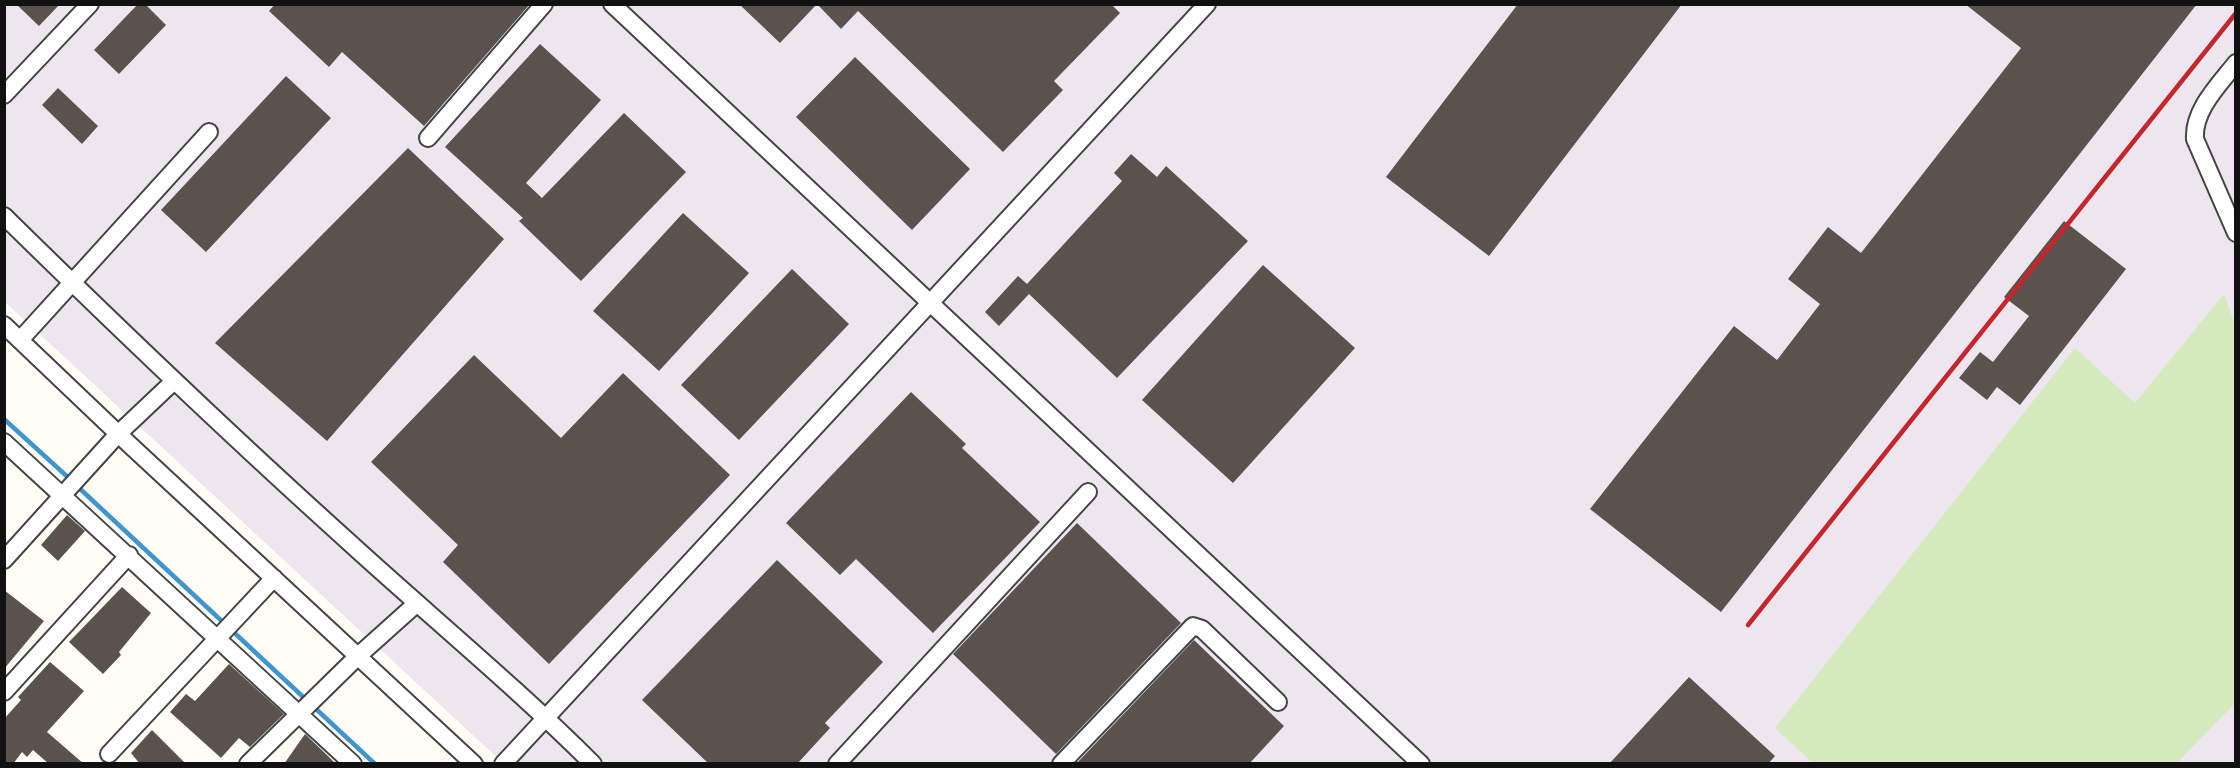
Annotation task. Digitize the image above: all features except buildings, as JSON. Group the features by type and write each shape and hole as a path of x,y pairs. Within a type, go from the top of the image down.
{"street":[{"path":"4,95 90,4"},
{"path":"428,138 544,4"},
{"path":"612,4 1421,764"},
{"path":"503,764 545,716 932,303 1207,4"},
{"path":"2235,63 2212,94 2194,127 2195,139 2235,233"},
{"path":"20,340 71,281 209,132"},
{"path":"4,216 173,382 416,604 545,716 594,764"},
{"path":"4,325 118,434 474,764"},
{"path":"4,560 118,434 173,382"},
{"path":"4,442 71,487 129,555 225,630 307,706 353,764"},
{"path":"837,764 1088,492"},
{"path":"4,692 129,555"},
{"path":"109,754 274,578"},
{"path":"248,764 358,656 416,604"},
{"path":"1061,764 1193,626 1202,629 1278,702"}],"shaded area":[{"path":"4,5 2235,5 2235,763 503,763 5,302"}],"green space":[{"path":"2224,294 2236,328 2235,703 2177,763 1813,763 1775,728 2075,348 2135,403"}],"waterway":[{"path":"4,419 71,480"},
{"path":"77,486 375,764"}],"railway":[{"path":"1748,625 2236,13"}]}
